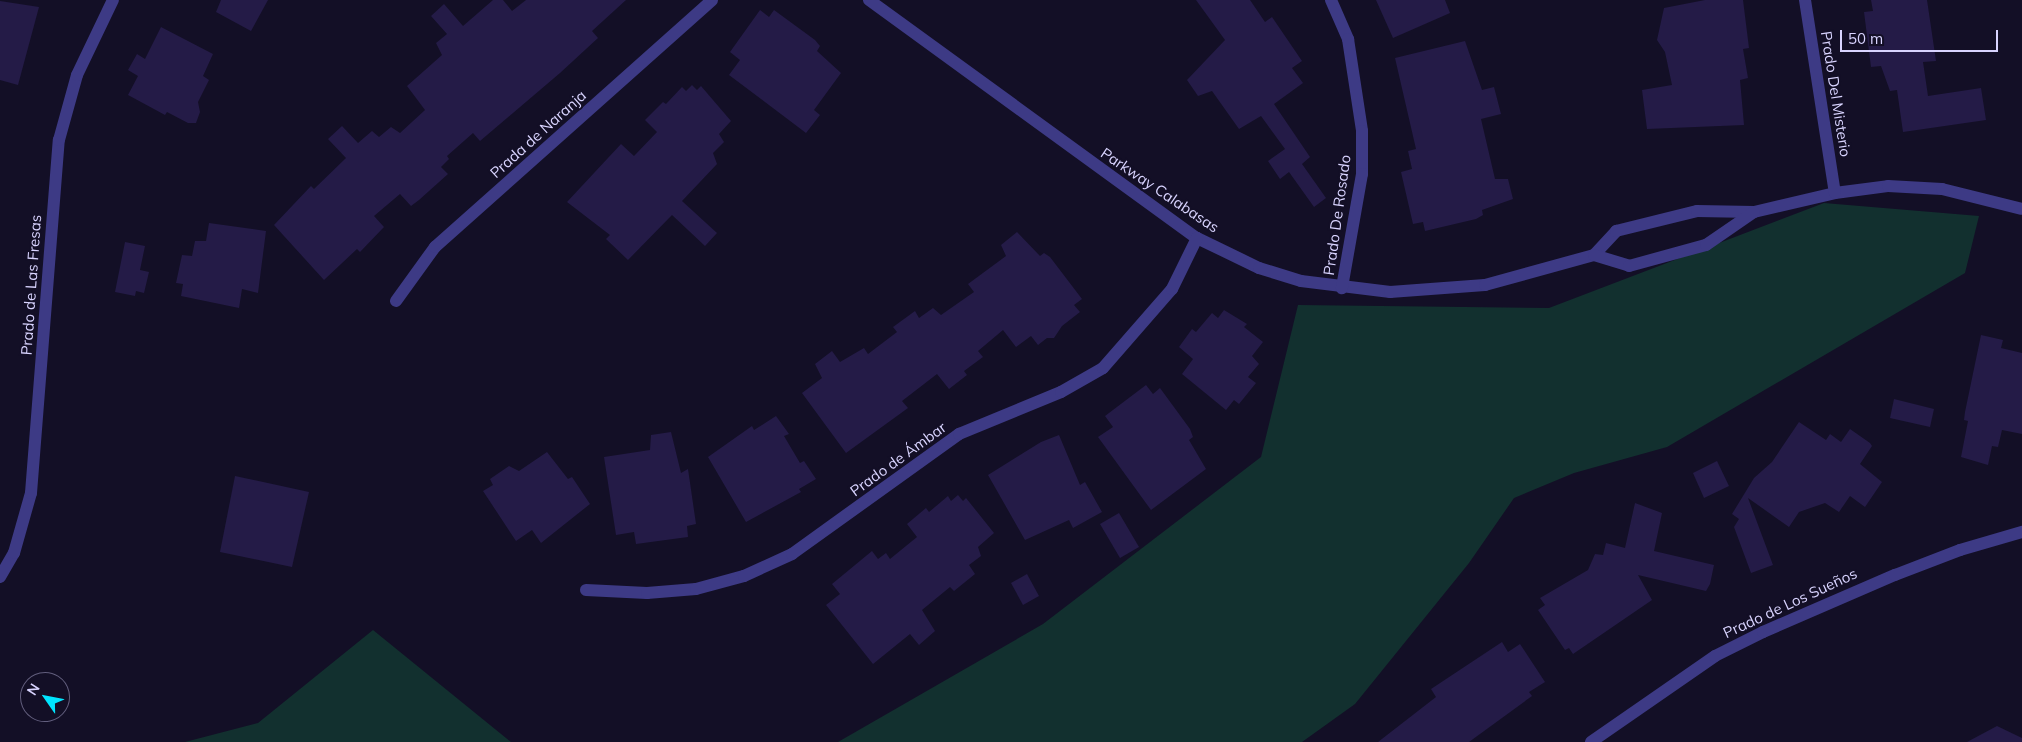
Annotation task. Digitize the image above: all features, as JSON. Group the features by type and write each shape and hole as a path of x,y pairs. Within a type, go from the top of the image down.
{"street":[{"name":"Prado de Las Fresas","path":"0,577 14,554 31,493 59,140 77,75 113,0"},
{"name":"Prada de Naranja","path":"396,301 436,247 712,0"},
{"name":"Parkway Calabasas","path":"869,0 1197,238 1259,268 1342,288 1390,292 1485,285 1594,255"},
{"name":"Prado De Rosado","path":"1331,0 1348,40 1362,131 1362,174 1342,288"},
{"name":"Prado Del Misterio","path":"1805,0 1835,193"},
{"path":"1754,212 1706,245 1629,266 1594,255 1616,231 1697,211 1754,212 1835,193 1888,186 1942,189 2022,209"},
{"name":"Prado de Ámbar","path":"586,590 647,593 696,589 744,576 792,554 959,434 1061,392 1103,368 1172,289 1197,238"},
{"name":"Prado de Los Sueños","path":"1591,742 1715,656 1762,632 1895,574 1960,550 2022,532"}],"green space":[{"path":"1824,203 1979,216 1965,273 1667,447 1574,473 1514,498 1469,563 1355,704 1302,742 838,742 1043,624 1261,457 1298,305 1549,308"},
{"path":"373,630 511,742 185,742 258,723"}],"building":[{"path":"221,0 268,0 251,31 216,12"},
{"path":"493,0 503,0 512,11 526,0 626,0 592,31 598,38 560,73 480,141 473,133 447,156 449,159 441,167 448,174 419,200 411,206 400,194 374,216 384,227 360,252 357,249 324,280 274,225 311,186 314,189 346,158 328,139 342,126 358,143 372,131 379,137 391,127 400,133 425,110 407,86 442,55 436,43 447,34 431,16 444,4 463,26"},
{"path":"1196,0 1250,0 1265,22 1272,17 1302,61 1292,68 1303,83 1274,104 1310,157 1302,164 1326,198 1314,207 1289,172 1280,179 1268,161 1285,149 1261,116 1239,129 1212,91 1198,96 1187,80 1225,40"},
{"path":"1376,0 1445,0 1450,13 1393,38"},
{"path":"1705,0 1743,0 1749,48 1743,49 1748,78 1740,80 1744,125 1647,129 1642,90 1672,85 1665,52 1657,40 1664,8"},
{"path":"1871,0 1927,0 1936,61 1923,62 1928,96 1981,88 1986,120 1903,132 1897,90 1890,91 1881,66 1871,67 1864,12 1873,11"},
{"path":"0,1 39,7 18,85 0,80"},
{"path":"760,10 769,17 774,10 815,40 820,46 817,51 841,73 814,110 820,115 806,133 729,75 740,60 730,52"},
{"path":"161,27 213,54 203,76 209,80 198,102 200,112 196,123 188,123 167,112 165,115 128,95 138,76 128,70 137,54 145,59"},
{"path":"1465,41 1482,90 1494,87 1501,114 1481,119 1495,179 1508,179 1513,199 1482,210 1483,215 1476,219 1425,231 1423,222 1413,224 1401,172 1412,169 1408,151 1416,149 1395,58"},
{"path":"692,85 697,90 701,86 731,121 719,134 724,142 713,153 717,164 682,201 717,233 705,246 672,215 628,260 606,239 610,235 567,202 621,144 634,156 657,132 645,120 663,102 666,104 682,87 686,91"},
{"path":"209,223 266,231 258,293 242,289 239,308 181,296 183,284 176,283 182,255 192,256 195,241 206,241"},
{"path":"1017,232 1040,256 1044,253 1050,257 1082,299 1074,305 1080,312 1062,326 1054,338 1047,338 1038,345 1031,336 1016,347 1003,330 978,351 983,357 964,371 967,375 949,389 937,374 902,401 908,408 846,453 802,393 822,378 815,364 832,351 840,362 864,348 868,354 897,332 893,327 915,311 919,318 933,308 941,315 974,292 968,284 1006,256 1001,245"},
{"path":"125,242 145,246 140,270 149,272 144,293 136,291 135,296 115,292"},
{"path":"1224,310 1247,324 1244,327 1263,342 1252,356 1259,364 1248,377 1256,383 1239,404 1234,400 1226,410 1182,374 1193,359 1179,347 1192,329 1196,332 1212,313 1218,318"},
{"path":"1981,335 2003,340 2001,348 2022,353 2022,434 2002,430 1998,447 1992,446 1988,465 1961,457 1968,421 1964,420 1965,412"},
{"path":"1146,385 1153,394 1160,388 1190,429 1193,437 1189,440 1206,469 1151,510 1098,437 1113,427 1105,416"},
{"path":"1894,399 1934,409 1930,427 1890,418"},
{"path":"776,416 789,434 784,436 800,463 804,461 816,479 799,489 801,492 746,522 708,457 752,426 754,430"},
{"path":"1799,422 1826,440 1830,434 1841,442 1850,429 1870,443 1872,446 1860,464 1882,482 1865,507 1850,496 1839,512 1825,503 1799,512 1789,527 1748,498 1773,565 1751,573 1734,527 1739,519 1732,514 1754,478 1772,462"},
{"path":"671,432 681,473 688,469 696,524 687,526 688,537 636,544 634,532 616,535 604,457 650,450 651,435"},
{"path":"1059,435 1080,485 1085,482 1102,512 1073,528 1069,520 1025,540 988,475 1041,442"},
{"path":"547,452 568,479 572,477 590,504 541,543 532,530 516,541 483,491 493,485 490,479 509,466 519,471"},
{"path":"1717,461 1729,486 1704,498 1693,473"},
{"path":"235,476 309,492 292,567 220,552"},
{"path":"958,495 963,501 966,498 994,533 978,547 981,556 969,565 975,574 954,591 950,587 922,610 935,631 919,645 910,634 873,664 826,605 840,594 832,584 872,551 878,559 886,553 890,559 917,537 907,524 926,508 929,512 948,496 951,501"},
{"path":"1635,503 1662,513 1654,551 1714,565 1710,584 1706,591 1638,575 1652,600 1573,654 1569,648 1565,650 1538,610 1545,605 1540,598 1588,570 1595,554 1603,555 1606,543 1625,548"},
{"path":"1119,513 1139,547 1120,558 1100,524"},
{"path":"1027,574 1039,596 1023,605 1011,583"},
{"path":"1502,642 1508,652 1520,644 1545,682 1529,692 1532,696 1469,742 1378,742 1436,697 1431,689"},
{"path":"1997,726 2022,738 2022,742 1967,742"}]}
